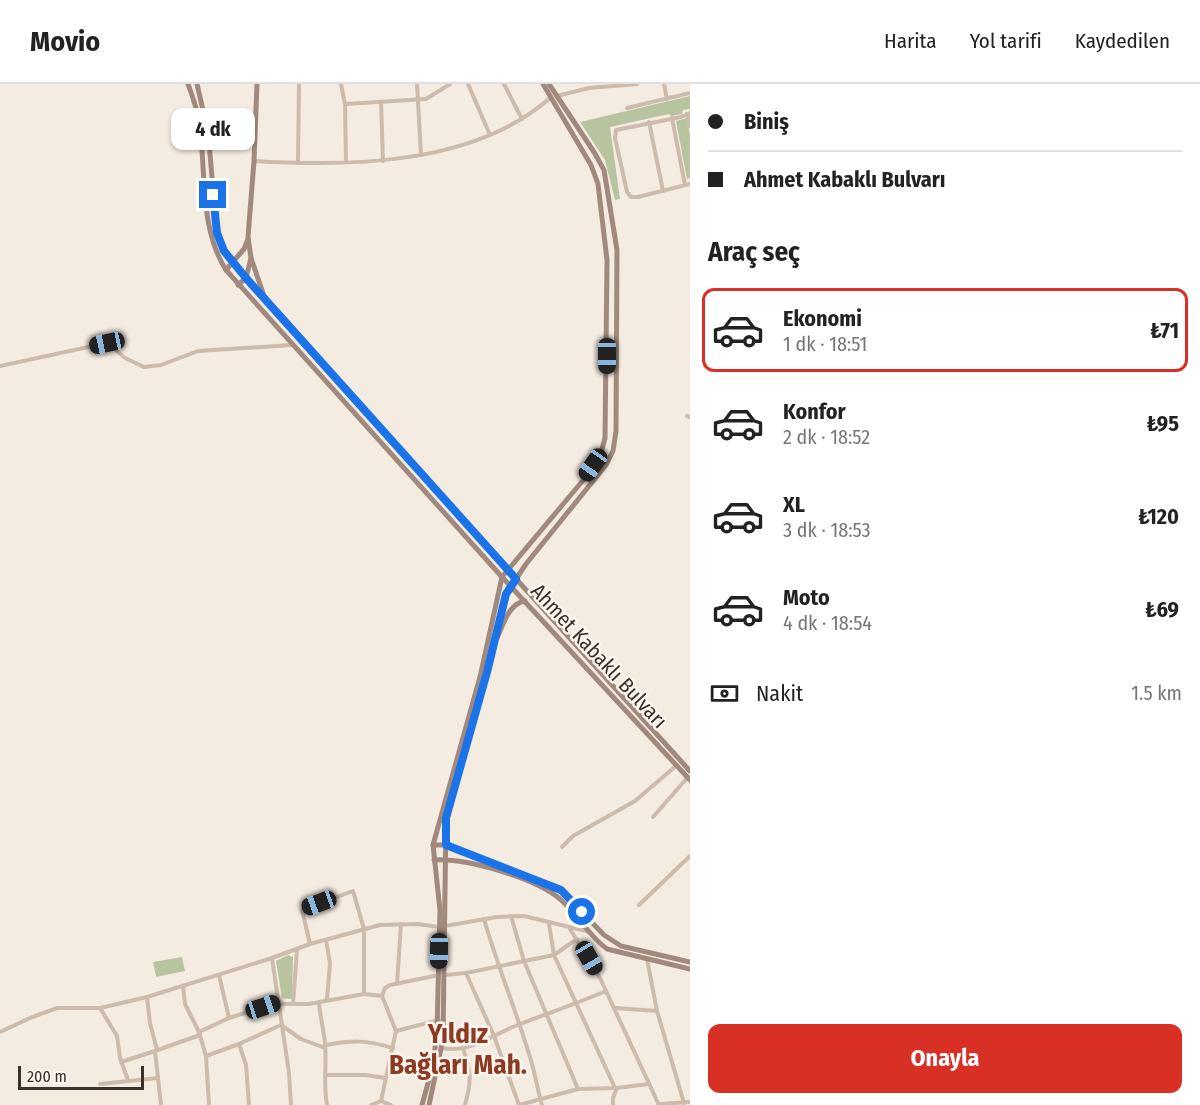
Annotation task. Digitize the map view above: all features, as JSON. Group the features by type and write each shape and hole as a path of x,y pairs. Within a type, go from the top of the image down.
{"street":[{"name":"Ahmet Kabaklı Bulvarı","path":"188,84 200,126 206,203 211,234 216,251 226,270 502,577 689,776"},
{"name":"Ahmet Kabaklı Bulvarı","path":"196,84 208,132 217,233 224,251 689,776"},
{"path":"257,84 248,237 251,258 266,300"},
{"path":"298,84 298,164"},
{"path":"341,84 345,104 346,161"},
{"path":"417,84 422,155"},
{"path":"345,104 426,99 450,84"},
{"path":"468,84 490,135"},
{"path":"504,84 522,119"},
{"path":"442,927 433,845 480,677 502,577 585,477 601,453 605,438 607,260 598,183 591,165 543,84"},
{"path":"429,1105 442,1048 442,927 447,859 446,818 506,594 606,465 613,451 616,431 617,250 604,170 549,84"},
{"path":"557,96 588,86 637,84"},
{"path":"664,84 668,99"},
{"path":"627,108 690,93"},
{"path":"254,161 298,164 383,161 422,155 490,135 522,119 550,98"},
{"path":"381,102 383,161"},
{"path":"672,118 688,185 638,197 628,195 615,138 616,130 689,113 690,126"},
{"path":"649,122 663,191"},
{"path":"226,270 244,249 248,237"},
{"path":"238,285 246,278 251,258"},
{"path":"0,366 107,343 125,358 144,367 161,365 198,351 292,345"},
{"path":"493,648 513,608 525,601"},
{"path":"562,847 573,836 635,801 677,765"},
{"path":"653,817 689,776"},
{"path":"433,845 446,845 561,890 604,935 621,946 690,962"},
{"path":"639,905 690,856"},
{"path":"434,860 465,861 547,890 573,912 608,949 690,969"},
{"path":"310,944 302,909 353,891 364,929 364,994"},
{"path":"511,916 524,961 578,1089"},
{"path":"0,1032 30,1017 57,1008 100,1008 147,997 310,944 364,929 401,924 442,927 484,919 524,916 591,933"},
{"path":"484,919 497,966 534,1068 541,1103"},
{"path":"397,984 401,924"},
{"path":"549,924 554,955 616,1088 613,1105"},
{"path":"570,928 615,1008 659,1105 690,1102"},
{"path":"381,1101 396,1031 382,996 385,988 390,985 466,973 554,955 578,939"},
{"path":"326,940 330,963 327,999"},
{"path":"293,1004 297,950"},
{"path":"272,958 290,1073 291,1105"},
{"path":"647,959 657,1011 684,1102"},
{"path":"466,973 494,1036 519,1105 541,1103 578,1089 649,1084"},
{"path":"219,975 229,1018"},
{"path":"183,986 185,1004 206,1056 209,1105"},
{"path":"442,1048 451,1050 463,1048 606,991"},
{"path":"121,1062 199,1034 229,1018 280,1003 319,1002 364,994 382,996"},
{"path":"147,997 156,1051 161,1105"},
{"path":"319,1002 325,1047 327,1105"},
{"path":"100,1008 117,1036 121,1062 128,1080"},
{"path":"615,1008 657,1011"},
{"path":"396,1031 441,1019"},
{"path":"422,1105 441,1019"},
{"path":"281,1025 301,1039 325,1047 348,1041 369,1041 393,1048"},
{"path":"206,1056 281,1025"},
{"path":"239,1044 246,1065 249,1105"},
{"path":"463,1048 470,1069 471,1082 465,1105"},
{"path":"326,1075 366,1075 385,1078"},
{"path":"100,1084 158,1078"},
{"path":"371,1105 381,1101 391,1105"}],"green space":[{"path":"690,96 690,109 683,110 682,114 671,116 669,114 610,127 620,199 615,200 605,160 580,122"},
{"path":"687,118 690,136 690,178 687,179 676,121"},
{"path":"288,955 293,957 292,998 290,999 282,998 276,961"},
{"path":"182,957 185,971 156,977 153,962"}],"district":[{"name":"Yıldız Bağları Mah.","path":"458,1050"}],"route":[{"path":"213,195 217,233 224,251 317,359 516,579 506,594 487,672 446,818 446,845 561,890 582,912"}]}
